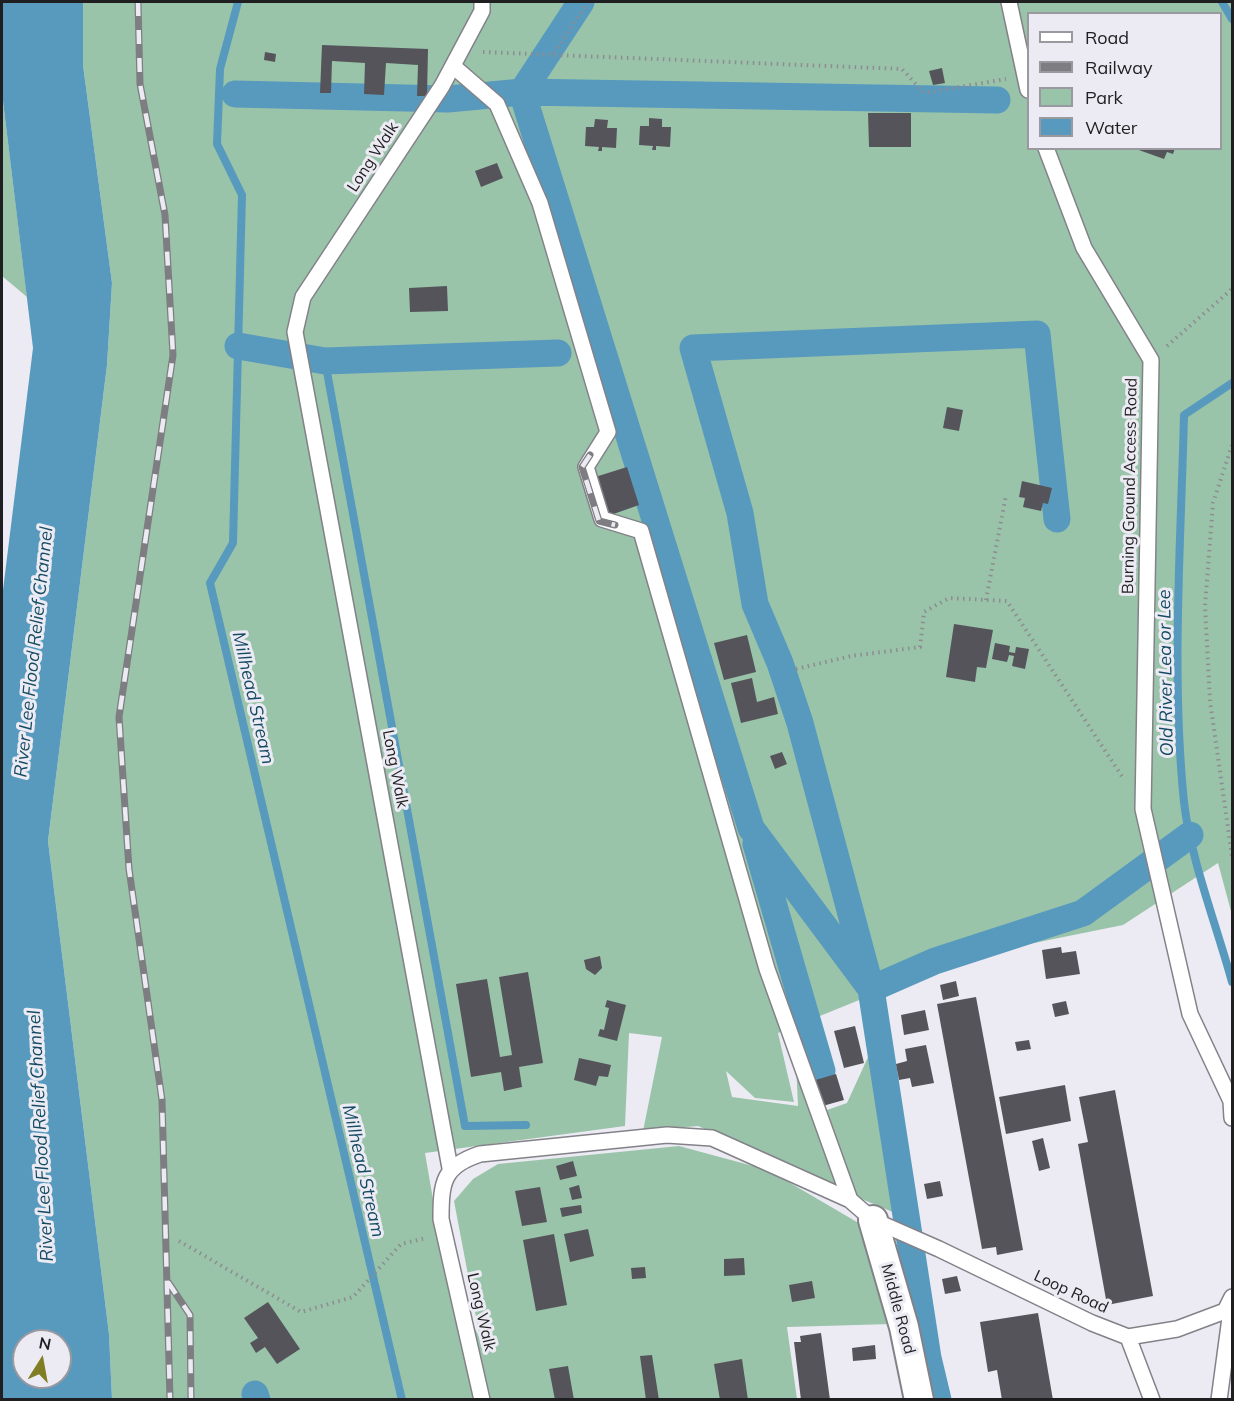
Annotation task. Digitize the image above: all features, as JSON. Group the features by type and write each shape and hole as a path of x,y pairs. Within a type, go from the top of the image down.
{"street":[{"name":"Middle Road","path":"882,1224 919,1400"}],"lane":[{"name":"Long Walk","path":"482,2 482,11 442,86 303,297 295,332 450,1168 441,1199 445,1233 482,1400"},
{"path":"1009,2 1027,83"},
{"path":"456,62 497,104 540,203 608,432 586,467 602,519 640,531 767,969 850,1200"},
{"name":"Burning Ground Access Road","path":"1047,150 1084,248 1151,360 1143,809 1190,1014 1231,1101 1233,1118"},
{"path":"450,1168 462,1160 480,1154 668,1135 712,1138 850,1200"},
{"name":"Loop Road","path":"850,1200 882,1224 1092,1323 1128,1337"},
{"path":"1152,1400 1128,1337 1177,1329 1226,1311 1233,1297"},
{"path":"1219,1400 1233,1303"}],"path":[{"path":"554,54 588,2"},
{"path":"456,62 531,52 903,69 924,93 1027,83"},
{"path":"1162,351 1233,289"},
{"path":"1233,445 1213,503 1205,606 1210,701 1233,856"},
{"path":"986,600 1006,495"},
{"path":"796,669 851,656 920,647 924,612 949,598 1007,601 1143,809"},
{"path":"179,1241 300,1312 353,1297 400,1244 445,1233"}],"green space":[{"path":"83,2 1232,2 1232,915 1218,863 1123,925 940,962 879,992 778,1033 794,1102 755,1098 726,1071 732,1097 798,1106 796,1064 837,1185 698,1126 643,1131 662,1037 629,1033 625,1126 425,1153 446,1275 480,1338 454,1201 473,1179 498,1164 679,1146 768,1170 862,1225 891,1324 787,1327 797,1399 112,1399 109,1334 48,841 107,365 112,283 83,65"},
{"path":"2,93 27,297 2,276"},
{"path":"874,1044 900,1215 852,1195 827,1110 847,1103"}],"water":[{"name":"River Lee Flood Relief Channel","path":"2,2 83,2 83,65 112,283 107,365 48,841 109,1334 112,1399 2,1399 2,598 33,348 2,93"}],"building":[{"path":"322,45 428,49 427,96 417,96 418,65 386,63 384,95 364,94 365,63 332,61 331,93 320,93"},
{"path":"265,52 276,54 275,62 264,60"},
{"path":"942,68 945,83 933,85 929,71"},
{"path":"868,113 911,113 911,147 869,147"},
{"path":"649,118 662,119 662,127 671,127 670,147 656,146 656,150 652,150 653,146 639,145 640,126 649,126"},
{"path":"595,119 608,120 607,128 617,128 616,148 602,147 602,151 598,151 599,147 585,146 586,127 594,127"},
{"path":"1139,150 1174,150 1173,154 1167,152 1164,159"},
{"path":"497,163 503,178 481,187 475,171"},
{"path":"447,286 448,311 410,312 409,288"},
{"path":"947,407 963,410 959,431 943,428"},
{"path":"627,467 639,505 605,517 592,478"},
{"path":"1022,481 1052,488 1048,504 1043,503 1041,511 1023,507 1025,498 1019,497"},
{"path":"954,624 993,630 986,668 977,667 975,682 946,677"},
{"path":"747,635 756,672 724,680 714,643"},
{"path":"995,643 1010,646 1009,652 1015,653 1016,647 1029,649 1025,669 1012,666 1014,656 1009,655 1007,662 992,659"},
{"path":"752,678 757,702 774,697 778,714 741,723 731,683"},
{"path":"782,752 787,764 775,769 770,756"},
{"path":"1061,947 1062,953 1076,951 1080,974 1046,979 1042,950"},
{"path":"600,956 602,968 595,975 586,969 584,960"},
{"path":"528,972 543,1063 519,1067 522,1087 504,1091 501,1072 471,1077 456,984 487,979 500,1057 512,1055 499,977"},
{"path":"956,981 959,996 943,1000 940,985"},
{"path":"976,997 1023,1250 997,1255 996,1247 982,1249 937,1004"},
{"path":"607,1000 626,1005 617,1041 598,1036 600,1029 604,1030 609,1008 605,1007"},
{"path":"1066,1001 1069,1014 1055,1017 1052,1004"},
{"path":"925,1010 929,1030 904,1035 901,1015"},
{"path":"855,1026 864,1063 844,1068 834,1031"},
{"path":"1029,1040 1031,1049 1017,1051 1015,1042"},
{"path":"926,1045 934,1083 912,1087 910,1078 899,1080 896,1064 907,1061 905,1049"},
{"path":"579,1058 611,1065 608,1077 599,1076 596,1086 574,1080"},
{"path":"836,1074 844,1100 819,1107 812,1081"},
{"path":"1065,1085 1071,1121 1006,1134 999,1097"},
{"path":"1115,1090 1153,1296 1107,1305 1078,1144 1088,1142 1079,1097"},
{"path":"1043,1138 1050,1168 1039,1171 1032,1141"},
{"path":"573,1161 577,1176 560,1180 556,1166"},
{"path":"940,1181 943,1196 927,1199 924,1184"},
{"path":"579,1185 582,1198 572,1200 569,1188"},
{"path":"540,1187 547,1222 522,1226 515,1191"},
{"path":"581,1205 582,1213 562,1217 560,1208"},
{"path":"588,1229 594,1256 570,1262 564,1234"},
{"path":"554,1234 567,1305 536,1311 523,1240"},
{"path":"744,1258 745,1275 724,1276 724,1259"},
{"path":"645,1267 646,1278 632,1279 631,1268"},
{"path":"957,1276 961,1291 945,1294 942,1279"},
{"path":"812,1281 815,1298 792,1302 789,1285"},
{"path":"268,1302 300,1349 277,1364 265,1347 256,1353 250,1343 258,1338 244,1318"},
{"path":"1038,1313 1053,1400 1002,1400 997,1370 988,1372 980,1322"},
{"path":"821,1333 830,1400 801,1400 794,1342 801,1342 800,1336"},
{"path":"875,1345 876,1359 853,1361 852,1348"},
{"path":"652,1355 659,1400 646,1400 640,1356"},
{"path":"742,1359 748,1400 720,1400 714,1364"},
{"path":"568,1366 574,1400 555,1400 549,1369"}],"waterway":[{"name":"Millhead Stream","path":"238,2 220,69 217,144 242,195 233,543 210,583 402,1400"},
{"path":"581,2 522,92 751,828 871,989 928,1358 938,1400"},
{"path":"1222,2 1232,19"},
{"path":"235,94 448,99 522,92 997,100"},
{"path":"1057,519 1037,334 693,348 740,513 755,604 780,663 800,723 871,989 935,961 1083,913 1190,835"},
{"path":"238,346 325,361 558,353"},
{"path":"325,361 465,1126 526,1125"},
{"name":"Old River Lea or Lee","path":"1232,383 1184,415 1177,657 1180,754 1187,823 1198,869 1232,982"},
{"path":"756,844 822,1071"},
{"path":"255,1394 257,1400"}],"railway":[{"path":"138,2 140,84 165,215 173,355 119,717 129,869 162,1100 170,1400"},
{"path":"590,455 582,467 599,521 615,525"},
{"path":"168,1282 190,1315 191,1400"}]}
